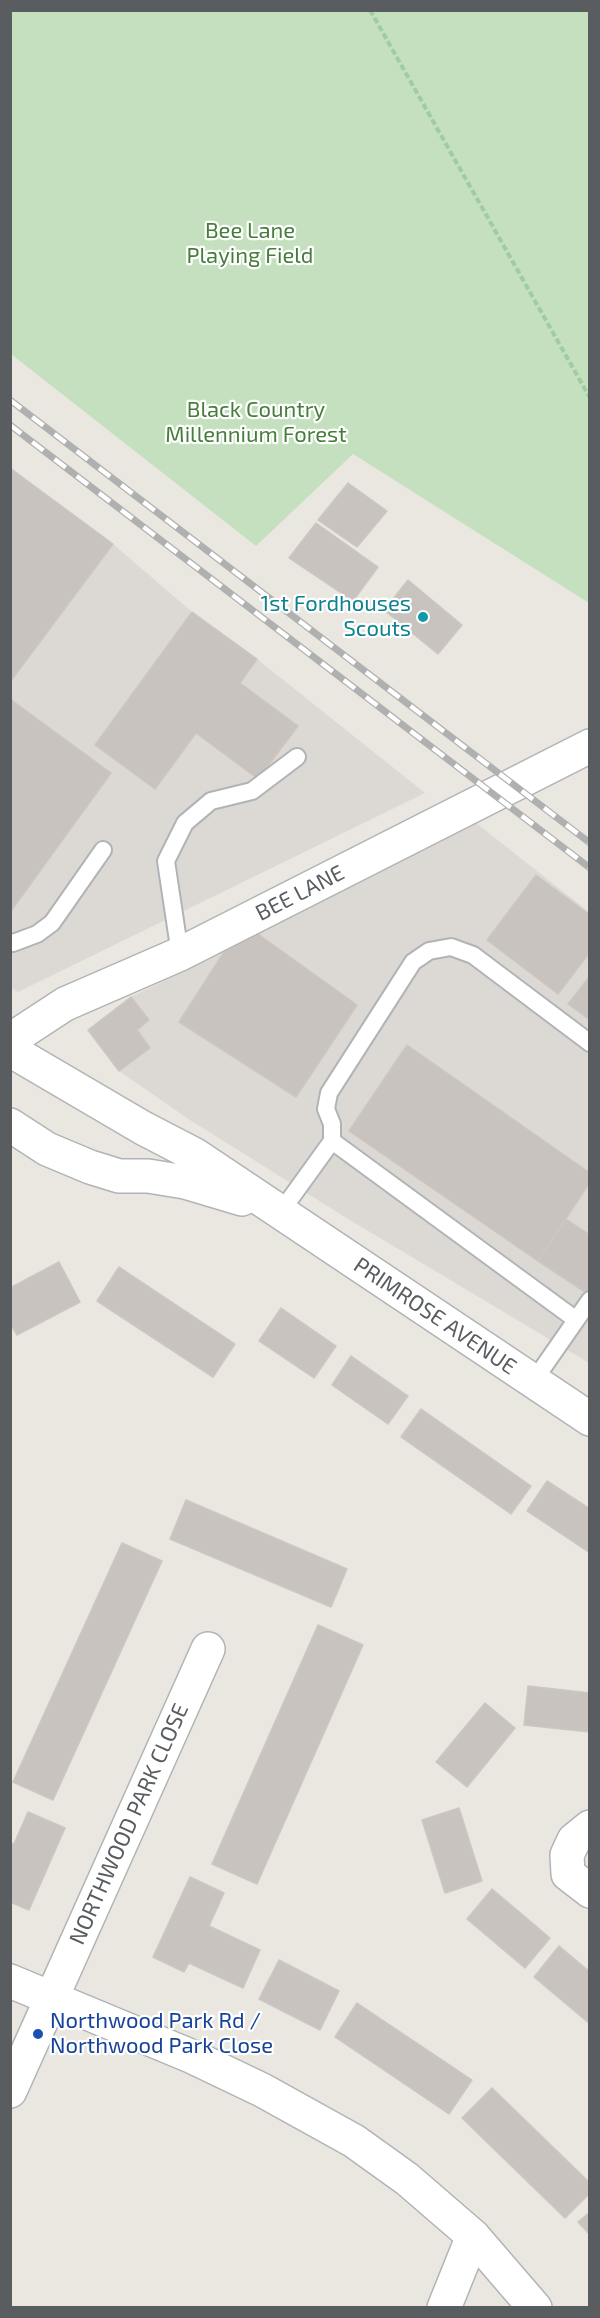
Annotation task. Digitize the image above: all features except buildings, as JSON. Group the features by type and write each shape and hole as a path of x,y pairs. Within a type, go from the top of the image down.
{"street":[{"name":"BEE LANE","path":"10,1040 65,1004 180,954 590,746"},
{"name":"PRIMROSE AVENUE","path":"10,1050 142,1128 195,1155 590,1419"},
{"name":"PRIMROSE AVENUE","path":"10,1125 47,1149 90,1167 119,1176 148,1176 185,1182 222,1191 280,1213"},
{"name":"NORTHWOOD PARK CLOSE","path":"10,2091 208,1649"},
{"path":"590,1827 574,1840 567,1855 568,1874 590,1891"},
{"path":"10,1981 193,2057 262,2090 354,2141 407,2179 473,2236 535,2307"},
{"path":"444,2307 473,2236"}],"lane":[{"path":"180,954 166,861 185,824 212,801 252,791 297,757"},
{"path":"10,942 13,943 37,934 52,923 103,850"},
{"path":"280,1213 332,1141 332,1124 326,1109 329,1093 413,962 429,951 451,948 473,954 590,1043"},
{"path":"332,1141 575,1319"},
{"path":"533,1382 590,1300"}],"path":[{"path":"370,10 590,398"}],"shaded area":[{"path":"10,468 113,544 192,612 257,659 425,793 18,992 11,988"},
{"path":"476,823 589,912 589,1363 345,1217 190,1120 119,1071 88,1030 131,997 224,952 447,831"}],"green space":[{"name":"Bee Lane Playing Field","path":"10,11 589,11 589,603 353,454 256,546 11,354"}],"railway":[{"path":"10,400 590,843"},
{"path":"10,425 590,868"}],"place":[{"name":"1st Fordhouses Scouts","path":"423,617"},
{"name":"Northwood Park Rd / Northwood Park Close","path":"38,2034"}],"park label":[{"name":"Black Country Millennium Forest","path":"256,422"}]}
